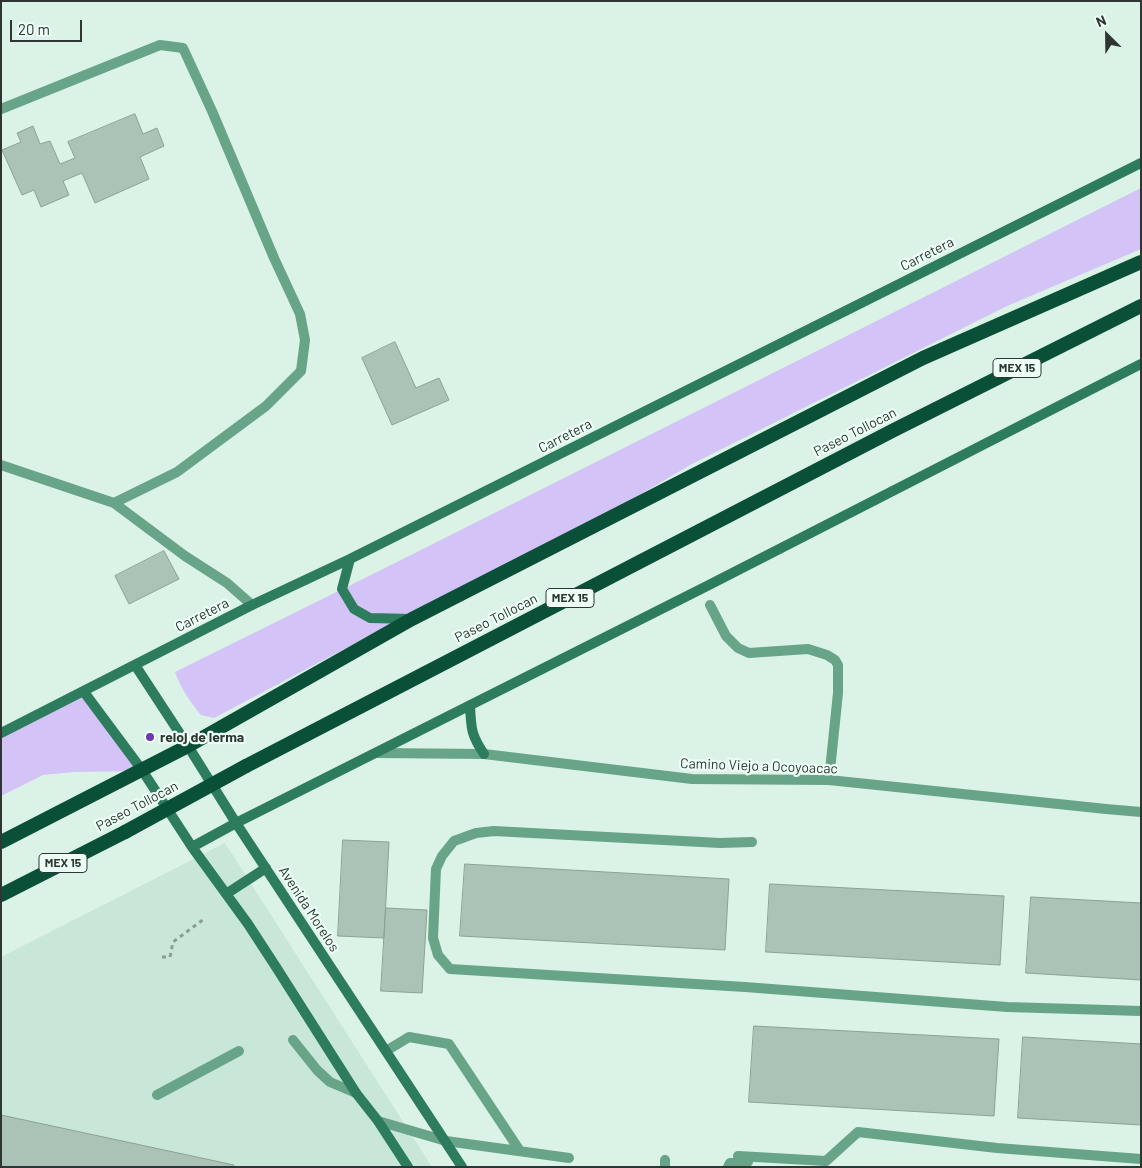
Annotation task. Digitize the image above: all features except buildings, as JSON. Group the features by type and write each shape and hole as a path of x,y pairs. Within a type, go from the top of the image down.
{"highway":[{"path":"1,842 188,746 412,619 923,358 1141,262"},
{"name":"Paseo Tollocan","path":"1,895 894,430 1141,306"}],"main road":[{"name":"Carretera","path":"1,734 252,605 350,559 1141,163"},
{"path":"192,847 1141,364"},
{"path":"350,559 342,589 354,608 370,618 412,619"},
{"name":"Avenida Morelos","path":"135,665 236,823 462,1167"},
{"path":"84,692 142,770 192,847 276,967 356,1093 378,1121 408,1167"},
{"path":"470,705 472,732 484,754"},
{"path":"226,894 266,868"}],"street":[{"path":"1,109 160,45 183,48 300,314 305,340 301,371 266,406 177,472 114,503"},
{"path":"1,465 114,503 185,556 227,583 252,605"},
{"path":"710,605 726,636 738,648 749,652 808,648 827,655 838,665 838,693 829,780"},
{"name":"Camino Viejo a Ocoyoacac","path":"376,753 484,754 692,779 829,780 1141,812"},
{"path":"752,842 720,843 494,831 476,833 454,841 442,856 436,869 433,938 438,955 450,969 745,987 1007,1008 1141,1010"},
{"path":"386,1051 409,1038 449,1044 520,1151"},
{"path":"293,1040 317,1070 330,1082 356,1093"},
{"path":"157,1095 239,1051"},
{"path":"378,1121 446,1141 569,1158"},
{"path":"732,1162 826,1162 858,1132 996,1148 1141,1159"},
{"path":"732,1162 752,1161 824,1167"}],"path":[{"path":"162,957 170,957 173,942 204,919"}],"shaded area":[{"path":"1141,188 1141,249 1007,306 692,464 624,504 482,576 214,718 201,715 180,684 175,672"},
{"path":"89,689 140,771 74,772 43,775 1,796 1,732"},
{"path":"225,843 432,1167 1,1167 1,957"}],"place":[{"name":"reloj de lerma","path":"150,737"}]}
